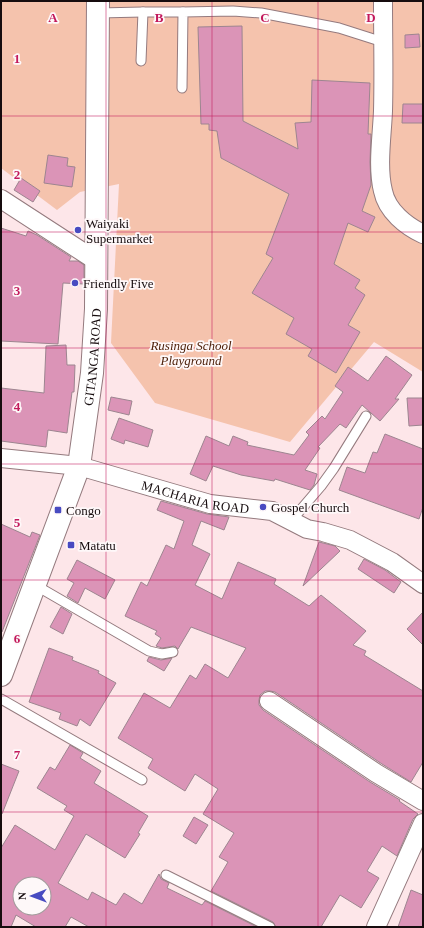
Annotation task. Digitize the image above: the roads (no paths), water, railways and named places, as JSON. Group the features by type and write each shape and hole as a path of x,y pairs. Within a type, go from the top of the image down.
{"main road":[{"name":"GITANGA ROAD","path":"1,674 79,466 92,374 96,309 95,260 98,7"}],"street":[{"path":"383,1 381,166 383,192 394,214 411,228 423,234"},
{"path":"1,199 95,260"},
{"name":"MACHARIA ROAD","path":"1,458 79,466 210,504 272,511 307,529 350,540 392,562 423,584"},
{"path":"269,701 376,773 423,801"},
{"path":"376,927 423,824"}],"lane":[{"path":"98,7 142,12 233,11 261,13 339,28 383,42"},
{"path":"140,61 142,12"},
{"path":"182,88 183,12"},
{"path":"291,521 334,468 366,416"},
{"path":"35,585 149,651 162,654 173,652"},
{"path":"1,699 142,780"},
{"path":"166,875 270,927"}],"place":[{"name":"Waiyaki Supermarket","path":"78,230"},
{"name":"Friendly Five","path":"75,283"},
{"name":"Gospel Church","path":"263,507"},
{"name":"Congo","path":"58,510"},
{"name":"Matatu","path":"71,545"}],"park label":[{"name":"Rusinga School Playground","path":"191,352"}]}
